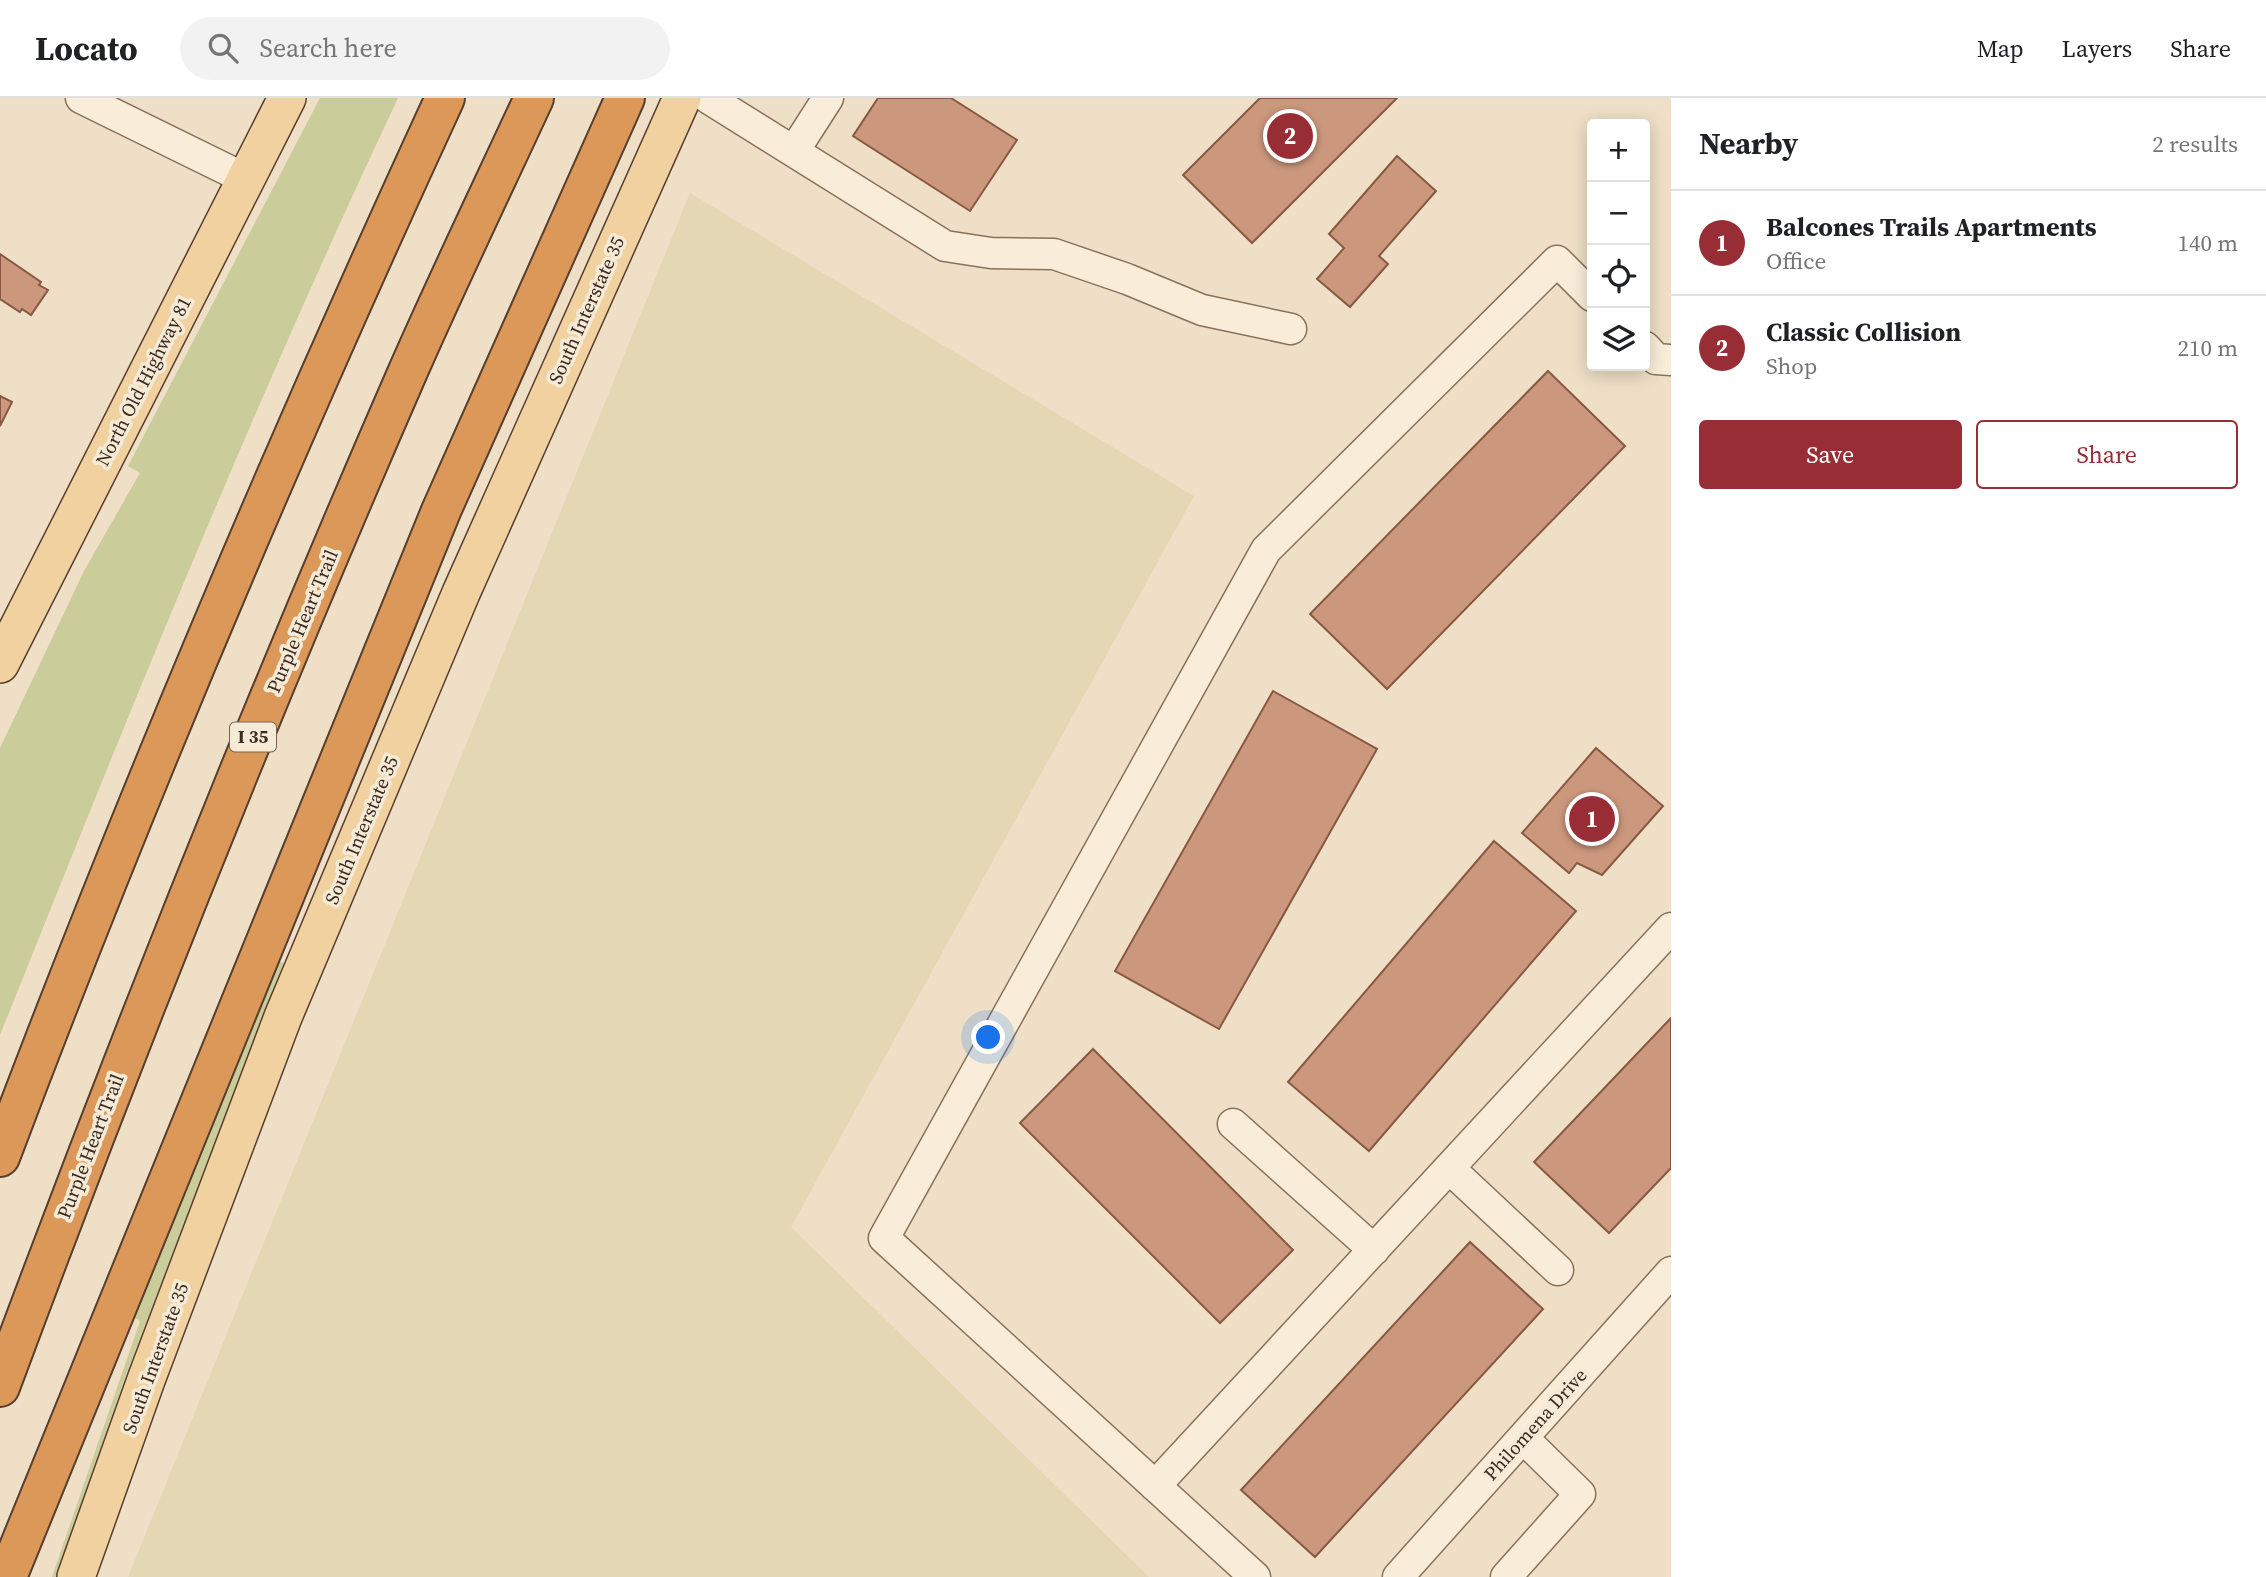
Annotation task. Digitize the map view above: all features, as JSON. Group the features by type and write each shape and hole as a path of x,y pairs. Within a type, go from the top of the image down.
{"highway":[{"path":"0,1157 62,992 173,721 357,289 445,98"},
{"name":"Purple Heart Trail","path":"0,1387 111,1088 258,724 406,375 534,98"},
{"path":"7,1577 441,511 625,98"}],"main road":[{"name":"North Old Highway 81","path":"0,664 287,98"},
{"name":"South Interstate 35","path":"76,1577 146,1380 283,1017 466,580 682,98"}],"street":[{"path":"81,98 246,179"},
{"path":"708,98 945,246 991,253 1054,254 1127,279 1202,310 1291,329"},
{"path":"794,151 828,98"},
{"path":"1255,1577 884,1238 1266,550 1557,261 1587,291"},
{"path":"1650,352 1656,359 1671,360"},
{"path":"1156,1486 1670,930"},
{"path":"1233,1124 1374,1250"},
{"path":"1449,1168 1558,1270"},
{"name":"Philomena Drive","path":"1398,1577 1671,1272"},
{"path":"1506,1577 1580,1494 1523,1438"}],"shaded area":[{"path":"690,193 1194,496 791,1227 1149,1577 128,1577"}],"green space":[{"path":"320,98 398,98 344,213 242,446 143,681 0,1035 0,748 84,571 140,473 128,466"},
{"path":"276,960 284,963 125,1378 56,1577 52,1577 140,1321 131,1315"}],"building":[{"path":"878,98 951,98 1017,140 970,211 853,136"},
{"path":"1260,98 1397,98 1252,243 1183,175"},
{"path":"1397,156 1436,191 1379,256 1388,264 1350,307 1317,279 1344,248 1329,234"},
{"path":"0,254 41,282 39,285 48,290 31,315 22,309 20,312 0,299"},
{"path":"1548,371 1625,446 1387,689 1310,614"},
{"path":"0,396 12,402 0,426"},
{"path":"1273,691 1377,749 1219,1029 1115,971"},
{"path":"1596,748 1663,806 1602,875 1577,863 1569,873 1522,833"},
{"path":"1494,841 1576,911 1369,1151 1288,1082"},
{"path":"1671,1018 1671,1168 1609,1233 1534,1162"},
{"path":"1093,1049 1293,1250 1220,1323 1020,1123"},
{"path":"1470,1242 1543,1309 1315,1557 1241,1490"}],"place":[{"name":"Classic Collision","path":"1290,136"},
{"name":"Balcones Trails Apartments","path":"1592,819"}]}
